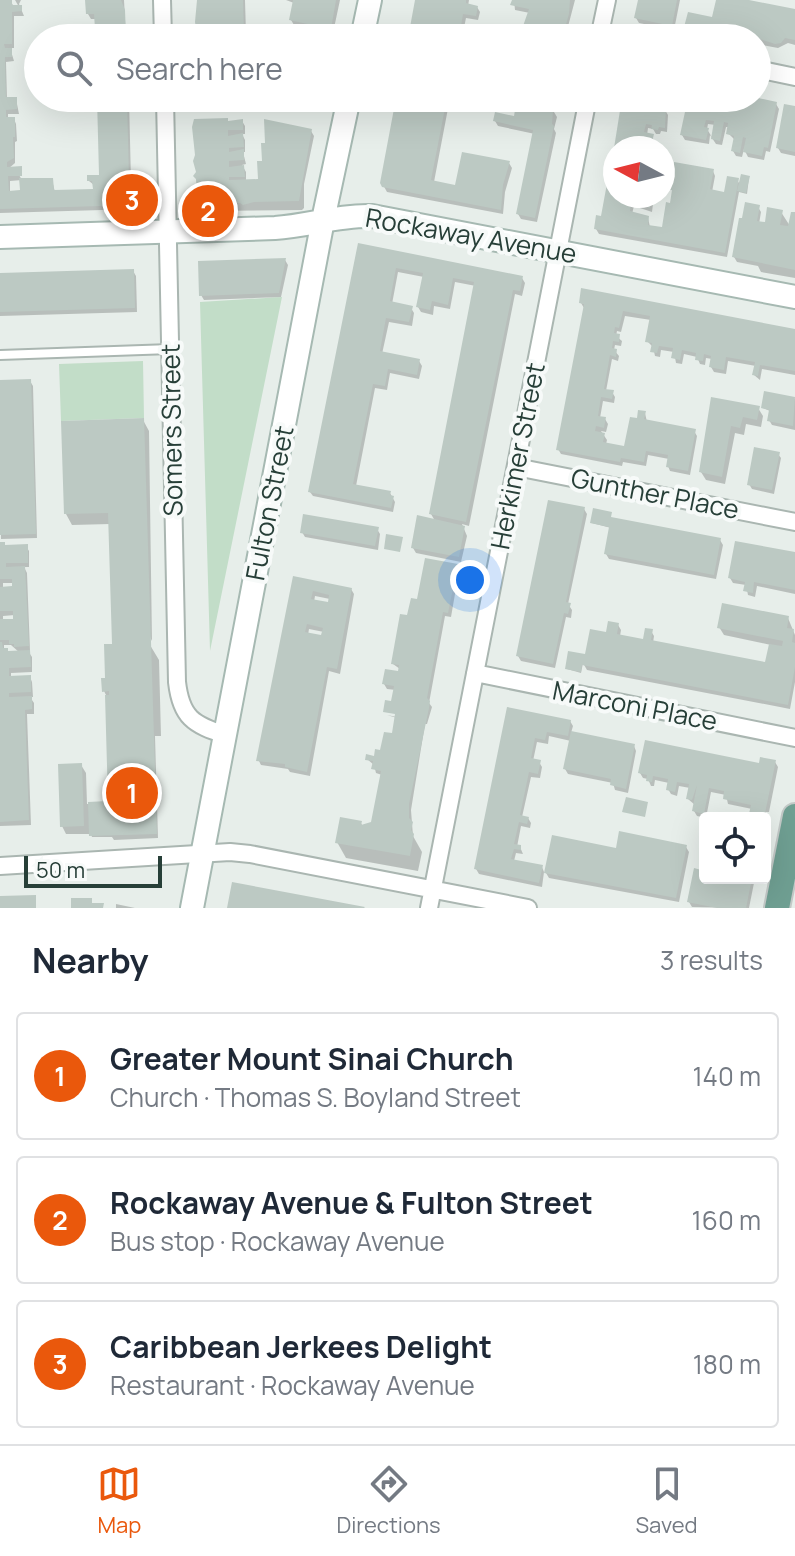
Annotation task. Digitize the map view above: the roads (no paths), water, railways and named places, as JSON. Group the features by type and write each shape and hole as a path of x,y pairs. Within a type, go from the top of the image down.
{"main road":[{"path":"365,24 370,0"},
{"name":"Fulton Street","path":"192,908 346,112"},
{"name":"Rockaway Avenue","path":"0,237 283,228 346,216 372,216 795,297"},
{"path":"777,908 795,816"}],"street":[{"path":"162,0 163,24"},
{"path":"604,24 607,0"},
{"path":"771,72 795,77"},
{"name":"Somers Street","path":"165,112 178,695 187,715 209,730 226,735"},
{"name":"Herkimer Street","path":"429,908 585,112"},
{"name":"Gunther Place","path":"516,467 795,522"},
{"name":"Marconi Place","path":"475,673 795,738"},
{"path":"0,866 250,854 528,908"}],"lane":[{"path":"0,355 171,349"}],"place":[{"name":"Caribbean Jerkees Delight","path":"132,200"},
{"name":"Rockaway Avenue & Fulton Street","path":"208,211"},
{"name":"Greater Mount Sinai Church","path":"132,793"}]}
